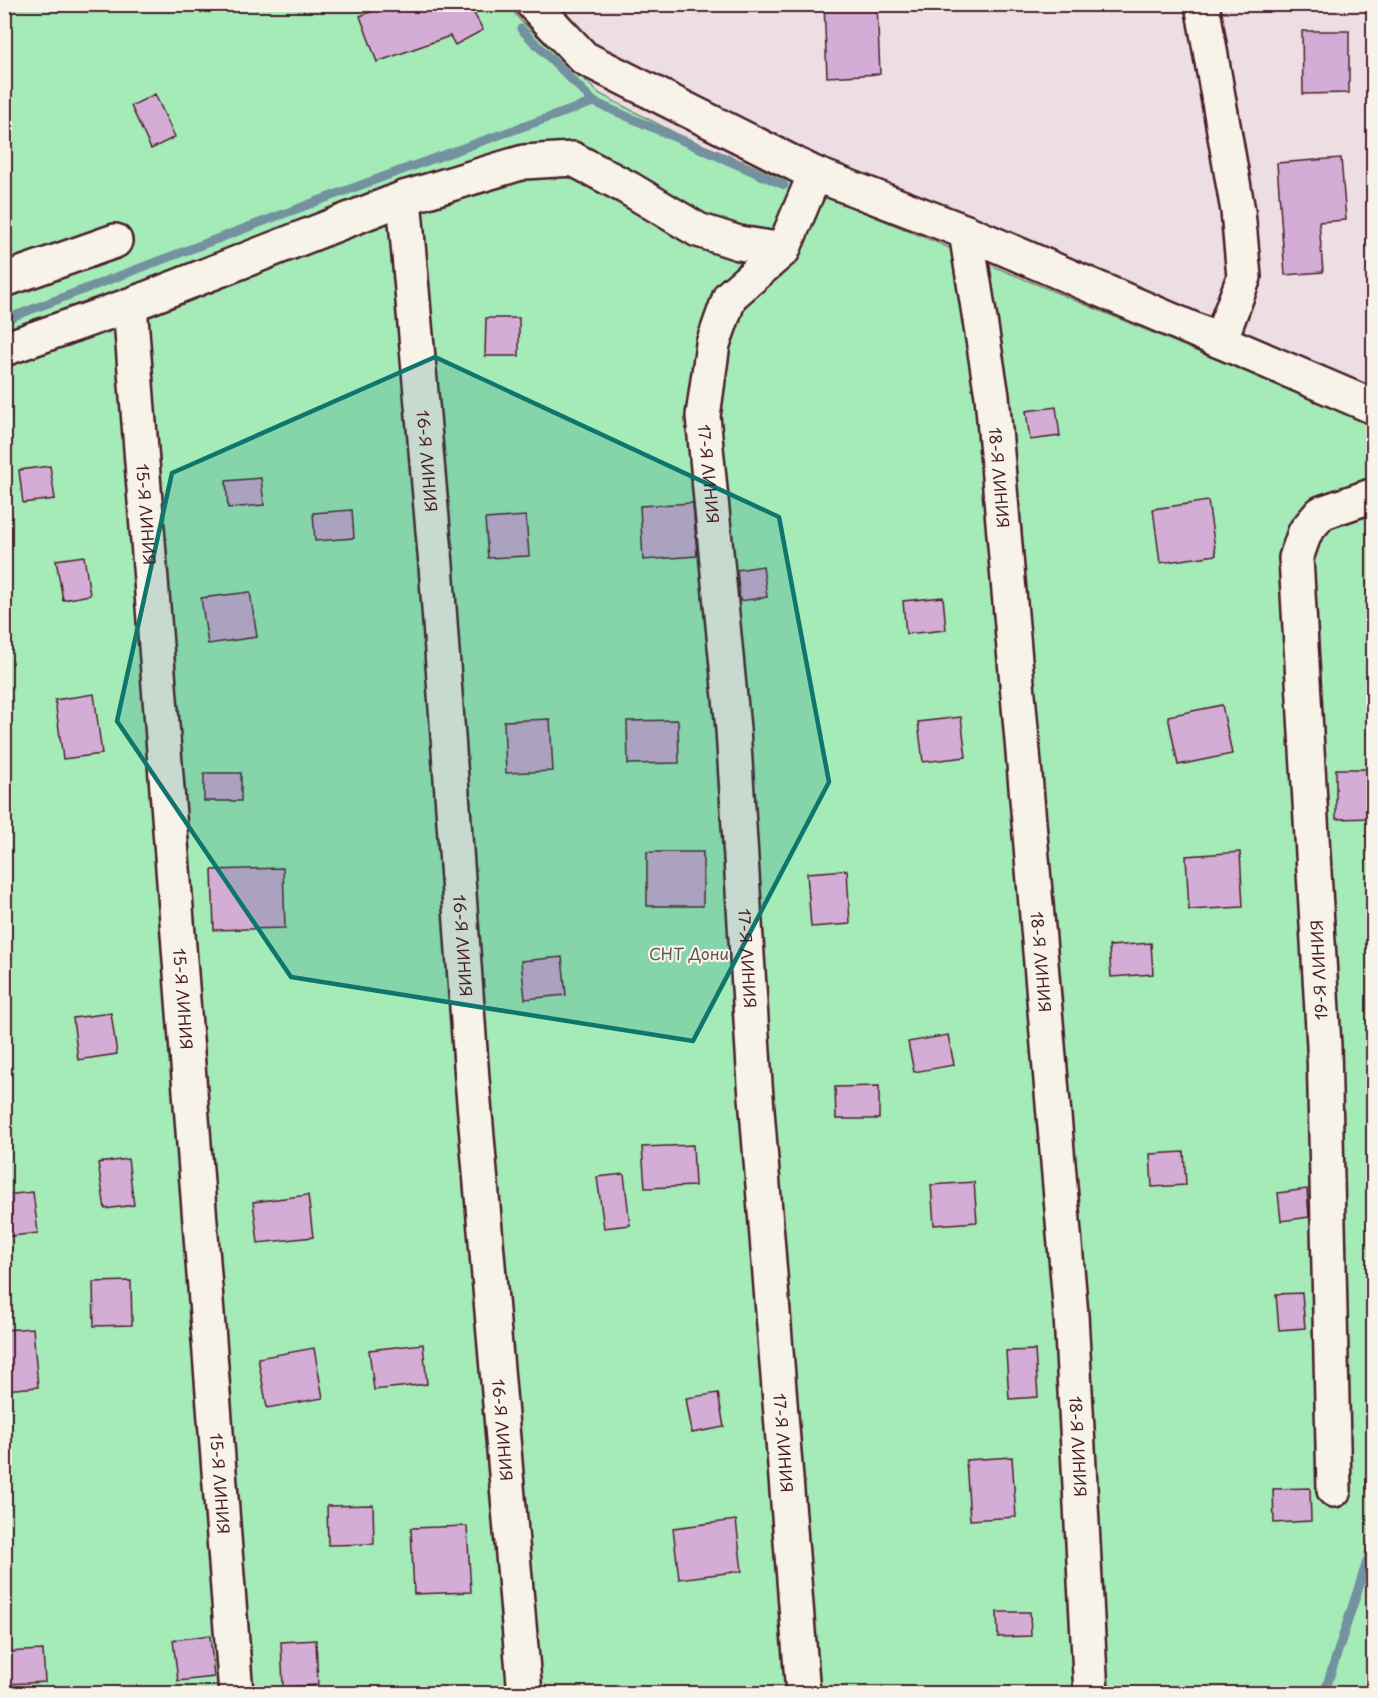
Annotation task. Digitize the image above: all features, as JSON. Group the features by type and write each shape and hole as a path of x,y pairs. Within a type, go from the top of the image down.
{"street":[{"path":"533,4 584,58 815,174 966,232 1374,407"},
{"path":"1202,4 1238,212 1244,277 1220,341"},
{"path":"4,350 130,305 404,198 524,162 573,159 628,188 698,230 739,243 783,250 815,174"},
{"name":"16-Я ЛИНИЯ","path":"404,198 436,565 472,1079 525,1694"},
{"name":"18-Я ЛИНИЯ","path":"966,232 992,396 1029,823 1071,1315 1092,1694"},
{"path":"4,280 115,241"},
{"name":"17-Я ЛИНИЯ","path":"783,250 730,296 713,344 703,416 733,729 755,1084 803,1694"},
{"name":"15-Я ЛИНИЯ","path":"130,305 236,1694"},
{"name":"19-Я ЛИНИЯ","path":"1334,1491 1323,1046 1296,558 1305,532 1321,513 1374,495"}],"highlighted area":[{"path":"435,357 779,517 829,782 693,1041 291,977 117,721 172,473"}],"green space":[{"name":"СНТ Дони","path":"4,5 509,5 520,20 600,94 677,134 1373,425 1373,1693 5,1693"}],"building":[{"path":"392,4 469,4 483,30 455,45 450,36 377,62 360,16"},
{"path":"824,4 877,4 880,74 827,77"},
{"path":"1302,31 1349,31 1349,93 1303,94"},
{"path":"155,94 175,137 151,149 131,106"},
{"path":"1341,158 1346,220 1319,222 1323,272 1285,275 1277,163"},
{"path":"486,318 519,318 519,356 485,356"},
{"path":"1056,407 1060,436 1030,440 1026,411"},
{"path":"50,466 55,499 23,503 19,470"},
{"path":"261,478 264,505 228,508 226,481"},
{"path":"1208,501 1216,555 1160,563 1153,509"},
{"path":"693,503 697,556 643,560 640,506"},
{"path":"352,510 354,538 315,541 313,513"},
{"path":"526,516 529,556 488,558 485,519"},
{"path":"84,556 90,595 63,600 56,560"},
{"path":"763,566 767,597 740,601 737,570"},
{"path":"250,592 257,637 208,644 201,598"},
{"path":"943,597 946,630 906,634 903,601"},
{"path":"94,694 102,754 63,759 55,700"},
{"path":"1222,705 1232,754 1178,765 1168,716"},
{"path":"961,717 966,757 923,762 918,722"},
{"path":"550,719 553,771 506,773 504,721"},
{"path":"678,720 679,763 628,764 627,721"},
{"path":"1336,769 1374,769 1374,818 1336,819"},
{"path":"204,773 241,773 241,801 204,801"},
{"path":"647,852 703,852 703,906 647,906"},
{"path":"1240,852 1243,907 1189,910 1186,856"},
{"path":"283,868 285,928 214,930 212,870"},
{"path":"847,870 850,924 811,927 807,873"},
{"path":"1151,943 1153,974 1111,977 1109,946"},
{"path":"562,957 566,995 525,999 521,961"},
{"path":"111,1013 117,1054 78,1060 73,1018"},
{"path":"948,1035 954,1065 914,1072 908,1042"},
{"path":"879,1086 879,1119 836,1119 835,1087"},
{"path":"693,1145 695,1186 645,1188 642,1147"},
{"path":"1184,1152 1186,1185 1152,1187 1150,1154"},
{"path":"128,1159 134,1205 105,1209 98,1163"},
{"path":"624,1174 630,1225 604,1228 597,1177"},
{"path":"974,1182 977,1222 934,1225 931,1185"},
{"path":"1307,1189 1309,1217 1281,1221 1278,1193"},
{"path":"33,1192 38,1233 4,1237 4,1195"},
{"path":"308,1195 313,1237 258,1243 253,1202"},
{"path":"131,1281 132,1325 94,1326 93,1282"},
{"path":"1302,1293 1305,1328 1279,1330 1276,1294"},
{"path":"33,1328 38,1387 4,1390 4,1330"},
{"path":"423,1344 427,1384 374,1390 369,1350"},
{"path":"314,1348 323,1398 267,1408 258,1358"},
{"path":"1035,1350 1038,1397 1009,1399 1006,1351"},
{"path":"718,1393 724,1427 692,1433 686,1398"},
{"path":"1012,1457 1016,1517 970,1520 966,1460"},
{"path":"1310,1488 1311,1521 1274,1523 1273,1489"},
{"path":"373,1505 374,1544 328,1545 327,1506"},
{"path":"736,1520 742,1571 679,1579 673,1528"},
{"path":"467,1526 471,1592 414,1594 411,1528"},
{"path":"997,1612 1030,1612 1031,1636 998,1637"},
{"path":"210,1635 214,1677 178,1681 173,1640"},
{"path":"316,1640 318,1685 283,1687 281,1642"},
{"path":"43,1650 45,1682 7,1684 5,1652"}],"waterway":[{"path":"521,29 594,102 784,185"},
{"path":"4,320 372,181 594,102"},
{"path":"1324,1694 1374,1540"}]}
